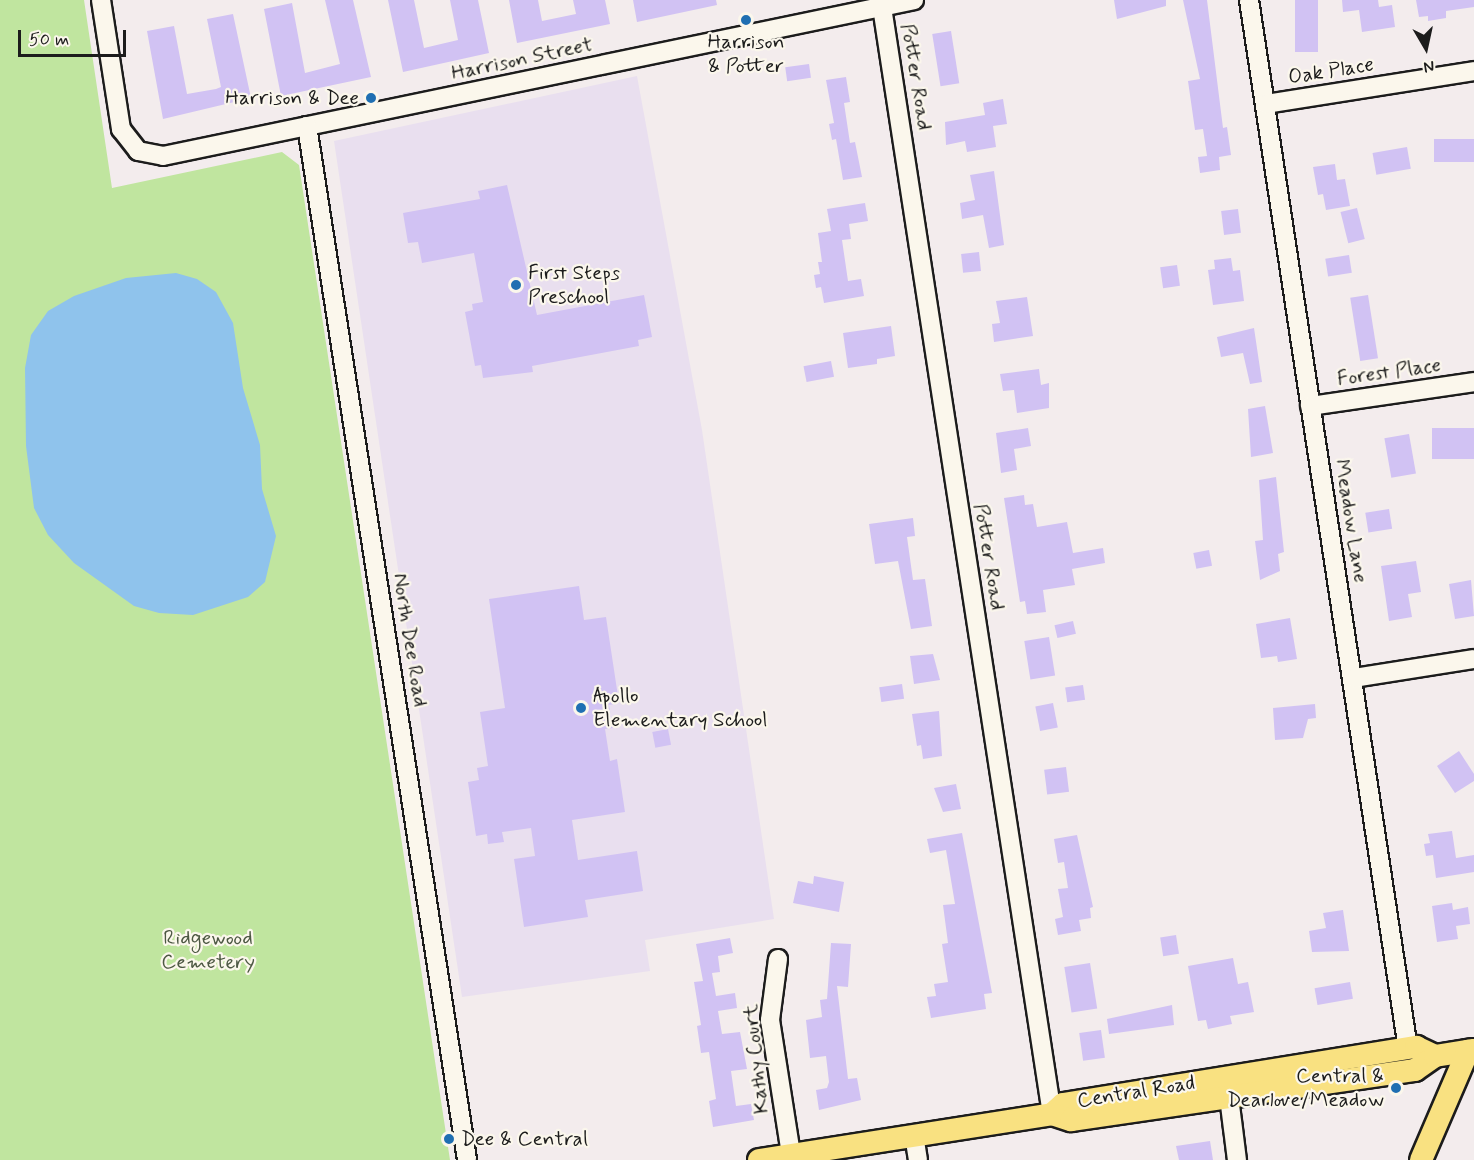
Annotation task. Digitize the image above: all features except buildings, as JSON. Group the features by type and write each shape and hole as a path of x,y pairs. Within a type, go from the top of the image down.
{"main road":[{"name":"Central Road","path":"1052,1114 1063,1104 1416,1047 1435,1056"},
{"name":"Central Road","path":"759,1160 791,1158 914,1135 1052,1114 1071,1120 1415,1070 1435,1056 1471,1050"},
{"path":"1421,1160 1471,1050"}],"street":[{"name":"Harrison Street","path":"101,0 121,129 138,151 163,156 914,0"},
{"name":"Meadow Lane","path":"1249,0 1310,406 1354,678 1408,1049"},
{"name":"Potter Road","path":"882,7 1052,1114"},
{"name":"Oak Place","path":"1266,104 1474,71"},
{"name":"North Dee Road","path":"307,126 467,1160"},
{"name":"Forest Place","path":"1310,406 1474,382"},
{"path":"1354,678 1474,659"},
{"name":"Kathy Court","path":"778,959 770,1020 791,1158"},
{"path":"1229,1097 1237,1160"},
{"path":"914,1135 918,1160"}],"shaded area":[{"path":"637,76 702,430 774,919 645,940 650,971 462,997 334,141"}],"green space":[{"name":"Ridgewood Cemetery","path":"0,0 84,0 112,188 282,152 299,165 450,1160 0,1160"}],"water":[{"path":"176,273 197,279 216,292 233,323 243,388 260,445 262,489 276,536 265,582 248,597 193,615 159,613 134,606 74,563 48,535 34,508 26,446 25,368 31,335 48,311 74,296 126,278"}],"place":[{"name":"Harrison & Potter","path":"746,20"},
{"name":"Harrison & Dee","path":"371,98"},
{"name":"First Steps Preschool","path":"516,285"},
{"name":"Apollo Elementary School","path":"581,708"},
{"name":"Central & Dearlove/Meadow","path":"1396,1088"},
{"name":"Dee & Central","path":"449,1139"}]}
